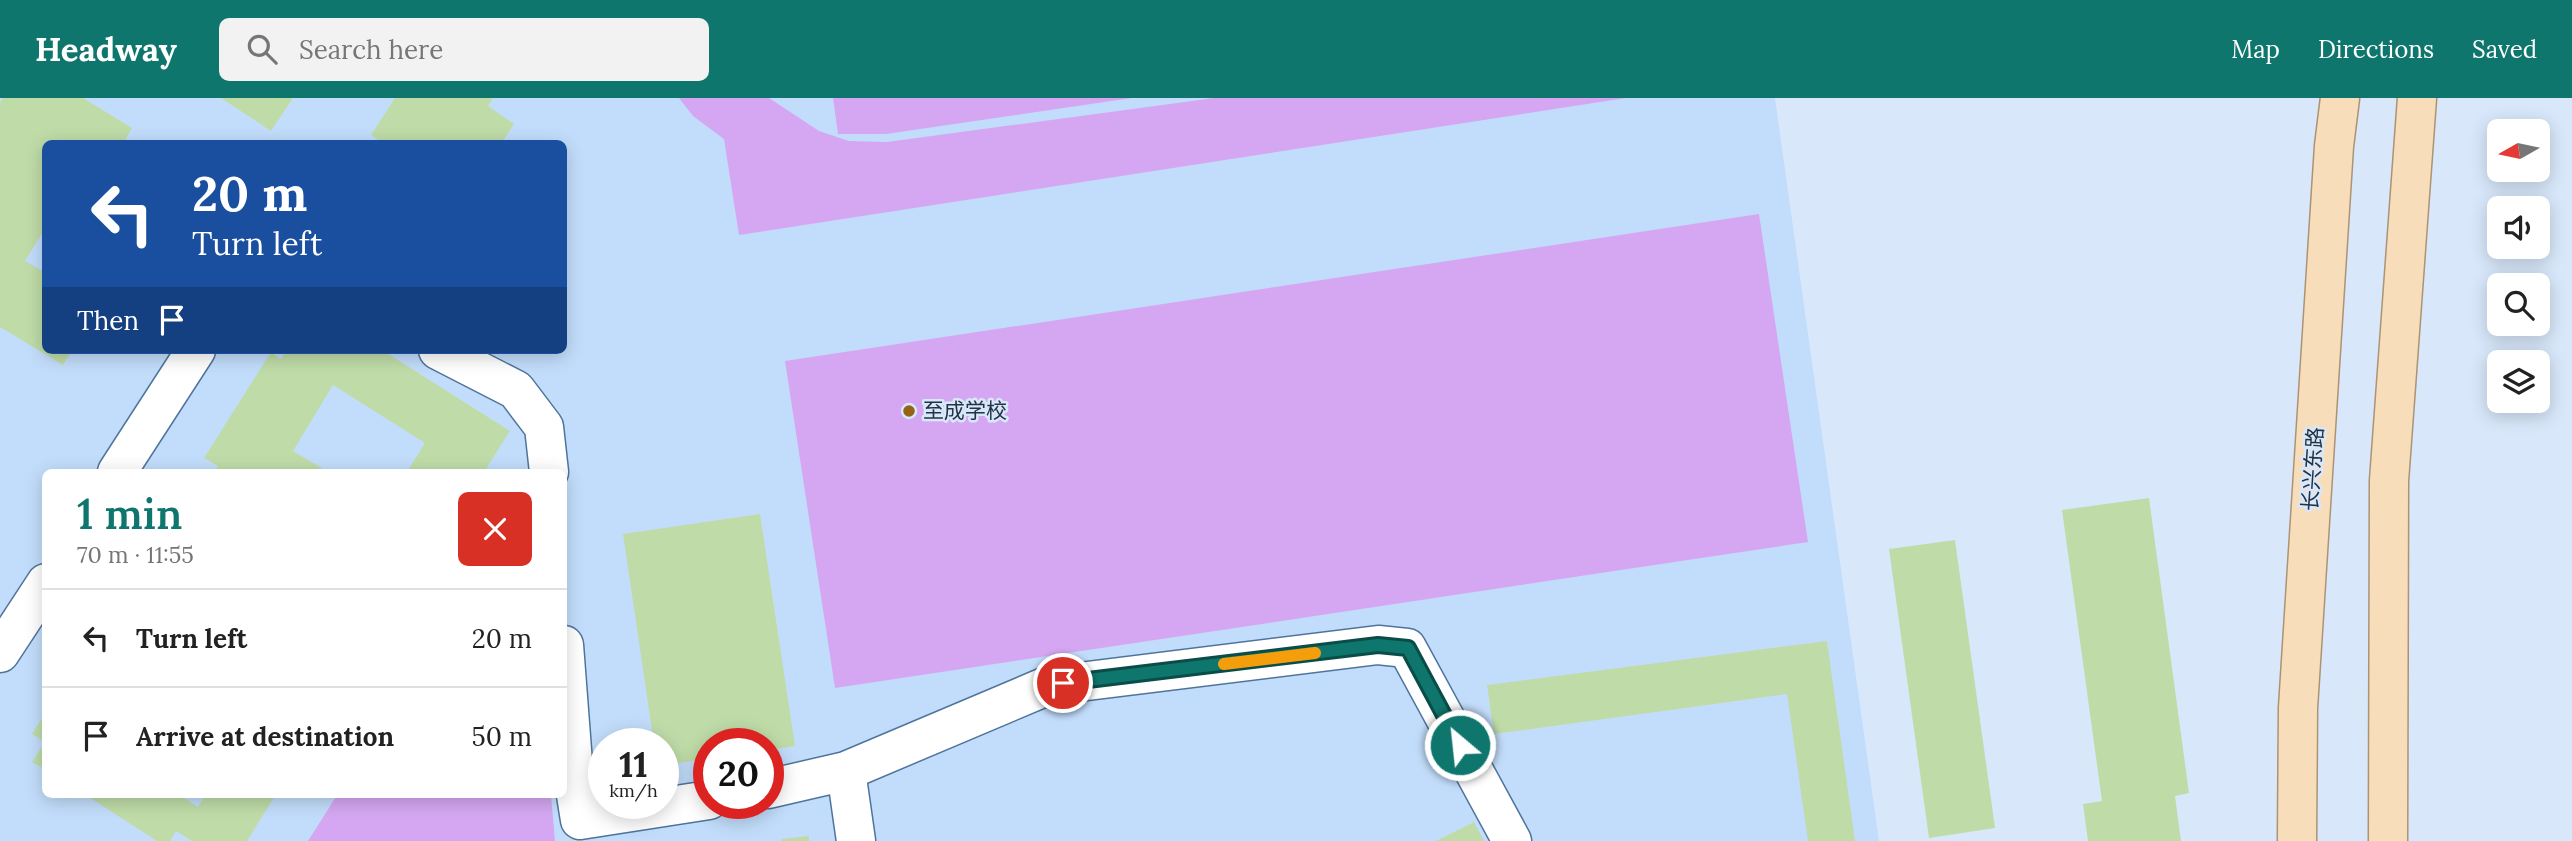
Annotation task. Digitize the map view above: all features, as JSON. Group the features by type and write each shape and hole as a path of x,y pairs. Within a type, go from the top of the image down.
{"main road":[{"name":"长兴东路","path":"2297,841 2298,708 2334,146 2340,98"},
{"path":"2388,841 2389,481 2417,98"}],"lane":[{"path":"119,469 193,354"},
{"path":"446,354 516,390 544,427 550,469"},
{"path":"0,653 42,589"},
{"path":"784,785 846,771 1047,686 1378,645 1408,648 1512,841"},
{"path":"567,684 581,830 693,804"},
{"path":"846,771 856,841"}],"shaded area":[{"name":"至成学校","path":"0,98 1775,98 1879,841 0,841"},
{"path":"679,98 769,98 819,131 849,141 887,142 1214,98 1626,98 739,235 724,139 693,116"},
{"path":"833,98 1132,98 886,134 838,134"},
{"path":"1759,214 1808,542 835,688 785,361"},
{"path":"335,798 551,798 555,841 308,841"}],"building":[{"path":"3,98 83,98 132,128 125,140 42,140 42,233 25,261 42,271 42,352 0,327 0,103"},
{"path":"221,98 293,98 271,131"},
{"path":"395,98 493,98 488,106 514,124 504,140 378,140 371,135"},
{"path":"45,354 70,354 63,365"},
{"path":"270,354 281,359 284,354 388,354 510,431 486,469 409,469 425,443 333,385 293,451 323,469 216,469 218,466 204,458"},
{"path":"2149,498 2189,793 2175,796 2181,841 2088,841 2083,804 2102,801 2062,510"},
{"path":"760,514 795,746 784,748 784,728 693,728 693,761 679,763 679,728 652,728 623,534"},
{"path":"1955,540 1995,828 1929,838 1889,549"},
{"path":"1827,641 1855,841 1808,841 1787,694 1494,734 1487,685"},
{"path":"42,718 42,740 32,734"},
{"path":"42,747 42,768 32,762"},
{"path":"90,798 184,798 198,807 204,798 274,798 247,841 192,841 176,831 170,841 157,841"},
{"path":"1474,822 1484,841 1436,841"},
{"path":"809,836 809,841 781,839"}],"slow traffic":[{"path":"1224,664 1315,653"}],"place":[{"name":"至成学校","path":"909,411"}],"route":[{"path":"1063,683 1378,645 1408,648 1460,745"}]}
